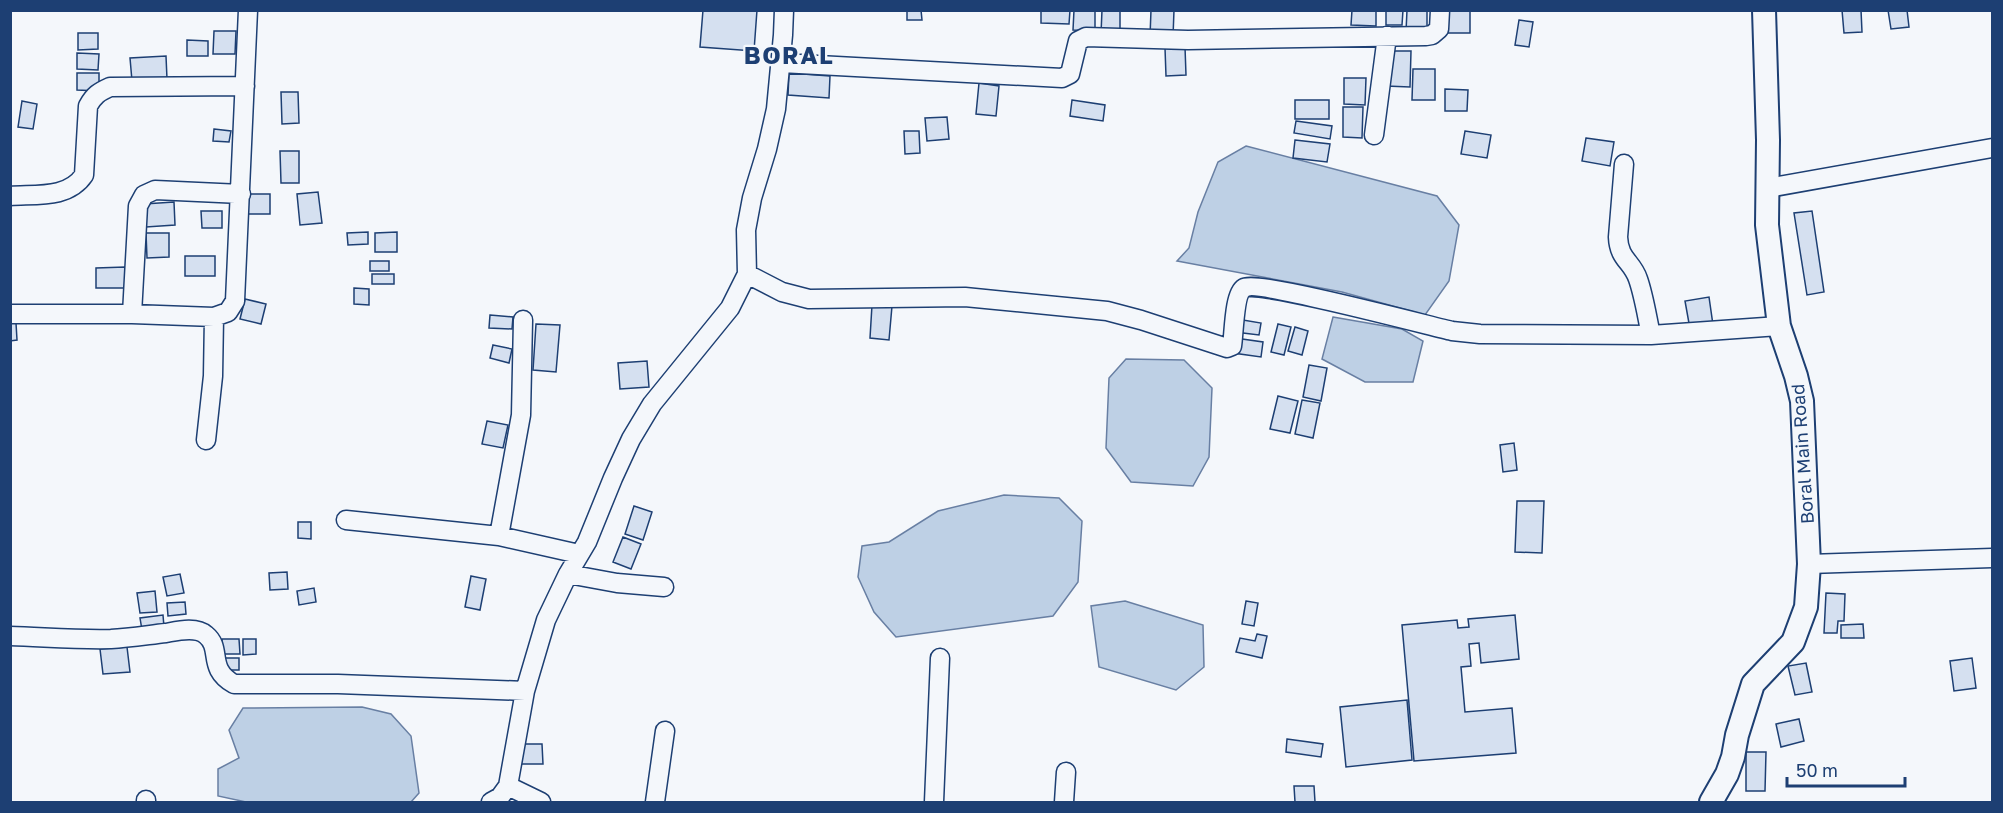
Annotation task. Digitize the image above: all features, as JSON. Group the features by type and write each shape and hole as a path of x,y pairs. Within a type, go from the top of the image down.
{"main road":[{"name":"Boral Main Road","path":"1711,802 1727,774 1753,684 1785,651 1797,633 1806,606 1809,564 1802,401 1797,376 1779,326 1767,225 1764,10"}],"street":[{"path":"10,314 214,317 228,312 235,301 248,10"},
{"path":"491,802 500,797 508,786 525,691 546,620 568,574 587,542 631,439 652,404 730,308 747,274 746,230 752,198 776,109 784,10"},
{"path":"781,63 1062,78 1071,73 1078,41 1086,38 1188,40 1432,35 1439,29 1440,10"},
{"path":"1374,135 1387,36"},
{"path":"10,196 54,194 73,188 80,182 84,175 88,106 93,96 101,91 110,87 245,86"},
{"path":"1768,188 1992,148"},
{"path":"1624,164 1619,248 1637,277 1651,335"},
{"path":"132,314 138,206 144,195 155,190 241,194"},
{"path":"747,274 782,292 809,298 988,298 1107,311 1227,348 1232,346 1238,298 1242,289 1248,286 1279,290 1452,331 1506,336 1651,335 1779,326"},
{"path":"206,440 213,376 214,317"},
{"path":"499,536 521,415 523,320"},
{"path":"346,520 499,536 579,554"},
{"path":"1809,564 1992,558"},
{"path":"568,574 617,583 664,587"},
{"path":"10,636 112,639 186,630 199,631 207,635 213,646 218,669 224,678 234,684 338,684 525,691"},
{"path":"934,802 940,658"},
{"path":"655,802 665,731"},
{"path":"1064,802 1066,772"},
{"path":"508,786 541,802"}],"water":[{"path":"1246,146 1437,196 1459,225 1449,281 1425,315 1342,292 1177,261 1189,248 1198,212 1218,162"},
{"path":"1333,317 1402,329 1423,341 1413,382 1365,382 1322,359"},
{"path":"1126,359 1184,360 1212,388 1209,457 1193,486 1131,482 1106,448 1109,378"},
{"path":"1004,495 1059,498 1082,521 1078,582 1053,616 896,637 874,612 858,577 862,546 889,542 938,511"},
{"path":"1125,601 1203,625 1204,667 1176,690 1099,667 1091,606"},
{"path":"362,707 391,714 411,736 419,793 411,802 246,802 218,796 218,769 239,758 229,730 243,708"}],"building":[{"path":"703,10 757,10 754,51 700,47"},
{"path":"907,10 921,10 922,20 907,20"},
{"path":"1041,10 1070,10 1069,24 1041,23"},
{"path":"1074,10 1095,10 1095,31 1073,30"},
{"path":"1102,10 1120,10 1120,34 1101,34"},
{"path":"1151,10 1174,10 1173,37 1150,37"},
{"path":"1352,10 1376,10 1376,26 1351,25"},
{"path":"1386,10 1403,10 1402,25 1386,25"},
{"path":"1407,10 1427,10 1427,33 1406,32"},
{"path":"1443,10 1470,10 1470,33 1443,33"},
{"path":"1842,10 1861,10 1862,32 1844,33"},
{"path":"1888,10 1907,10 1909,27 1891,29"},
{"path":"1519,20 1533,22 1529,47 1515,45"},
{"path":"214,31 236,31 235,54 213,54"},
{"path":"78,33 98,33 98,49 78,50"},
{"path":"187,40 208,41 208,56 187,56"},
{"path":"1185,47 1186,75 1166,76 1165,48"},
{"path":"1387,51 1411,51 1410,87 1386,86"},
{"path":"77,53 99,54 98,70 77,69"},
{"path":"166,56 167,79 132,81 130,58"},
{"path":"1413,69 1435,69 1435,100 1412,100"},
{"path":"77,73 99,73 99,91 77,90"},
{"path":"789,73 830,76 829,98 788,95"},
{"path":"1344,78 1366,78 1365,105 1344,104"},
{"path":"979,83 999,86 996,116 976,114"},
{"path":"1445,89 1468,90 1467,111 1445,111"},
{"path":"281,92 298,92 299,123 282,124"},
{"path":"1072,100 1105,105 1103,121 1070,116"},
{"path":"1295,100 1329,100 1329,119 1295,119"},
{"path":"22,101 37,104 33,129 18,127"},
{"path":"1343,107 1363,107 1362,138 1343,137"},
{"path":"947,117 949,139 927,141 925,118"},
{"path":"1296,121 1332,126 1330,139 1294,133"},
{"path":"214,129 231,131 229,142 213,141"},
{"path":"904,131 919,131 920,153 905,154"},
{"path":"1465,131 1491,135 1487,158 1461,154"},
{"path":"1586,138 1614,142 1610,166 1582,161"},
{"path":"1295,140 1330,144 1327,162 1293,158"},
{"path":"280,151 299,151 299,183 281,183"},
{"path":"318,192 322,223 300,225 297,194"},
{"path":"247,194 270,194 270,214 247,214"},
{"path":"174,202 175,225 146,227 144,204"},
{"path":"201,211 222,211 222,228 202,228"},
{"path":"1812,211 1824,292 1807,295 1794,213"},
{"path":"368,232 368,244 348,245 347,233"},
{"path":"397,232 397,252 375,252 375,233"},
{"path":"146,233 169,233 169,257 147,258"},
{"path":"185,256 215,256 215,276 185,276"},
{"path":"370,261 389,261 389,271 370,271"},
{"path":"125,267 125,288 96,288 96,268"},
{"path":"372,274 394,274 394,284 372,284"},
{"path":"354,288 369,289 369,305 354,304"},
{"path":"1709,297 1713,325 1690,329 1685,301"},
{"path":"245,299 266,304 261,324 240,319"},
{"path":"872,305 892,306 889,340 870,338"},
{"path":"490,315 513,317 512,329 489,328"},
{"path":"1237,319 1261,323 1259,335 1235,332"},
{"path":"10,323 16,323 17,340 10,341"},
{"path":"536,324 560,325 556,372 533,370"},
{"path":"1278,324 1291,327 1284,355 1271,352"},
{"path":"1295,327 1308,331 1302,355 1288,351"},
{"path":"1235,338 1263,342 1261,357 1233,353"},
{"path":"493,345 512,349 509,363 490,358"},
{"path":"647,361 649,387 620,389 618,363"},
{"path":"1309,365 1327,368 1321,401 1303,397"},
{"path":"1278,396 1298,401 1290,433 1270,429"},
{"path":"1302,400 1320,403 1313,438 1295,434"},
{"path":"487,421 508,425 503,448 482,444"},
{"path":"1514,443 1517,470 1503,472 1500,445"},
{"path":"1517,501 1544,501 1542,553 1515,552"},
{"path":"634,506 652,512 643,540 625,534"},
{"path":"298,522 311,522 311,539 298,538"},
{"path":"623,537 641,544 631,569 613,562"},
{"path":"287,572 288,589 270,590 269,573"},
{"path":"180,574 184,593 167,596 163,577"},
{"path":"471,576 486,579 480,610 465,607"},
{"path":"314,588 316,602 299,605 297,591"},
{"path":"155,591 157,612 140,613 137,593"},
{"path":"1826,593 1845,594 1844,621 1838,621 1837,633 1824,633"},
{"path":"1246,601 1258,603 1254,626 1242,624"},
{"path":"185,602 186,614 168,616 167,603"},
{"path":"163,615 164,627 142,630 140,618"},
{"path":"1515,615 1519,659 1481,663 1479,643 1469,644 1471,666 1461,667 1465,712 1512,708 1516,753 1414,761 1402,625 1457,620 1458,628 1469,627 1468,619"},
{"path":"1863,624 1864,638 1841,638 1841,625"},
{"path":"1257,634 1267,636 1262,658 1236,652 1240,638 1255,641"},
{"path":"222,639 239,639 240,654 222,654"},
{"path":"243,639 256,639 256,654 243,655"},
{"path":"127,647 130,672 103,674 100,649"},
{"path":"222,658 239,658 239,670 222,670"},
{"path":"1972,658 1976,688 1954,691 1950,661"},
{"path":"1806,663 1812,692 1795,695 1788,666"},
{"path":"1407,700 1412,760 1346,767 1340,707"},
{"path":"1799,719 1804,741 1781,747 1776,724"},
{"path":"1287,739 1323,744 1321,757 1286,752"},
{"path":"518,744 542,744 543,764 518,764"},
{"path":"1746,752 1766,752 1765,791 1746,791"},
{"path":"1294,786 1314,786 1315,802 1295,802"}],"district":[{"name":"BORAL","path":"789,54"}]}
